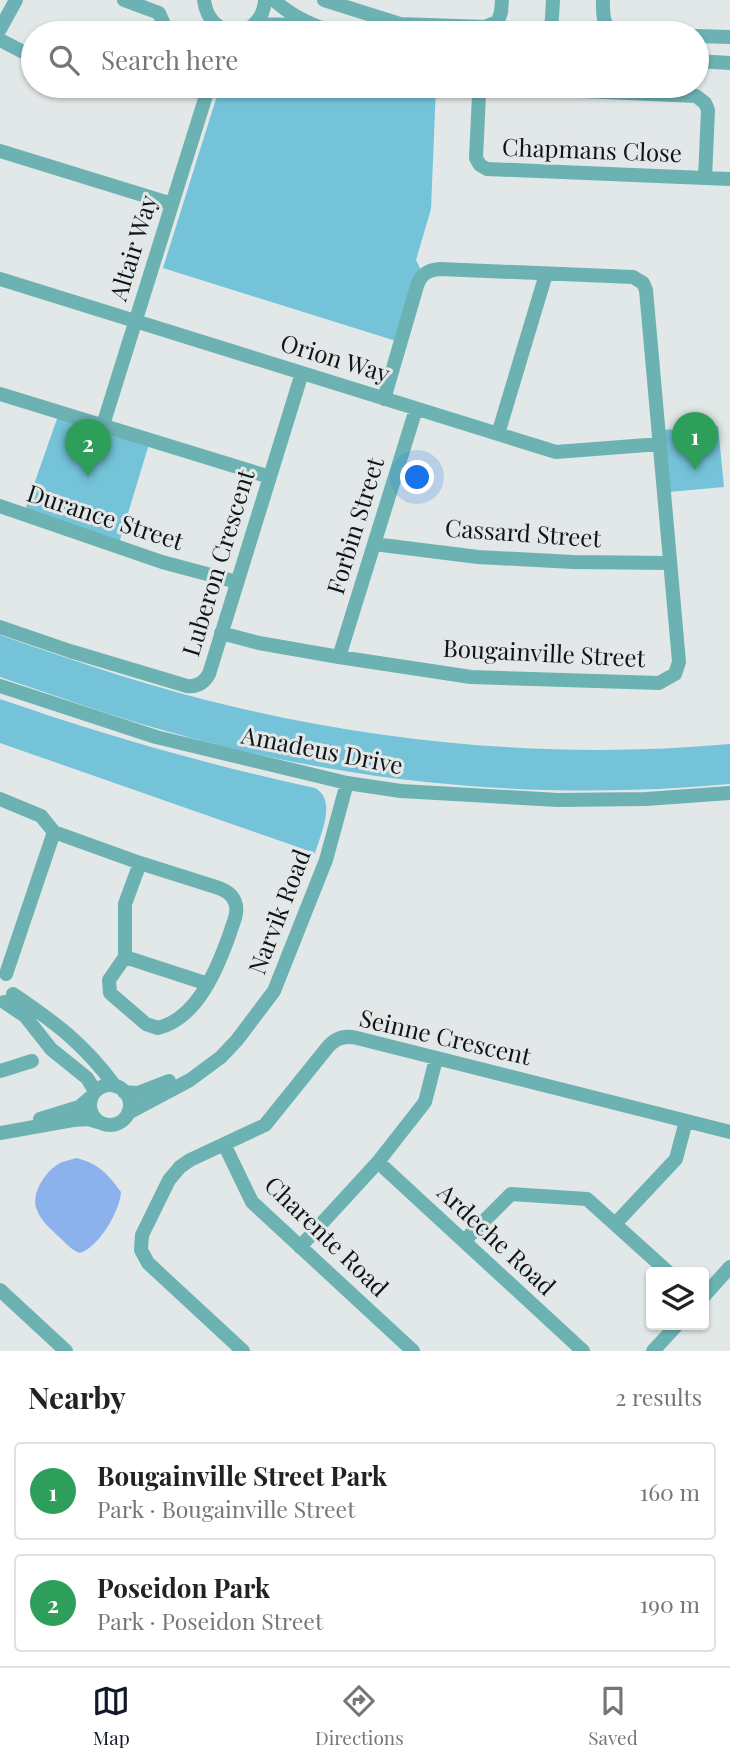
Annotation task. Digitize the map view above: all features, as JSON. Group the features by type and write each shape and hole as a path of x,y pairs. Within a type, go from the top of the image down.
{"street":[{"path":"0,29 16,0"},
{"path":"124,0 159,13 163,21"},
{"path":"192,0 208,16"},
{"path":"254,21 263,12 265,0"},
{"path":"274,0 304,21"},
{"path":"324,0 390,21"},
{"path":"498,21 502,12 502,0"},
{"path":"552,21 553,0"},
{"path":"603,0 604,21"},
{"path":"709,36 730,37"},
{"path":"0,40 21,51"},
{"path":"709,61 730,62"},
{"name":"Altair Way","path":"103,425 205,98"},
{"name":"Chapmans Close","path":"479,98 475,158 484,168 730,179"},
{"name":"Chapmans Close","path":"699,98 708,110 705,178"},
{"path":"0,151 172,204"},
{"path":"384,399 417,286 423,275 440,269 546,274 498,434"},
{"name":"Bougainville Street","path":"221,633 339,657 471,677 665,681 675,674 679,662 646,290 643,283 633,277 546,274"},
{"name":"Orion Way","path":"0,279 561,453 660,444"},
{"name":"Luberon Crescent","path":"0,627 70,651 191,686 202,683 207,677 302,373"},
{"path":"2,399 103,425 270,477"},
{"name":"Forbin Street","path":"339,657 416,409"},
{"name":"Durance Street","path":"0,506 162,562 237,582"},
{"name":"Cassard Street","path":"374,544 492,558 670,563"},
{"name":"Amadeus Drive","path":"0,686 156,737 347,783 401,791 558,800 646,799 730,793"},
{"name":"Narvik Road","path":"128,1113 190,1080 221,1057 274,991 326,860 347,783"},
{"path":"1,802 41,816 54,832 230,894 235,901 236,916 218,967 186,1012 165,1026 152,1027 109,991 108,979 125,957 125,904 140,863"},
{"path":"6,1000 13,981 3,973 54,832"},
{"path":"125,957 208,984"},
{"path":"0,1133 83,1119 114,1125 123,1121 130,1103 83,1048 56,1022 6,1000"},
{"path":"6,1000 22,1014 51,1049 87,1078 94,1094 90,1108 98,1122"},
{"name":"Seinne Crescent","path":"243,1351 148,1263 140,1247 142,1235 173,1176 190,1160 270,1121 330,1044 338,1039 352,1037 730,1132"},
{"path":"70,1063 83,1048"},
{"path":"300,1247 378,1162 425,1102 436,1059"},
{"path":"0,1071 32,1061"},
{"name":"Narvik Road","path":"119,1089 138,1093 187,1073 200,1071"},
{"path":"17,1129 24,1123 79,1107 104,1086 119,1089"},
{"path":"616,1223 676,1159 686,1121"},
{"name":"Charente Road","path":"224,1144 249,1197 413,1351"},
{"name":"Ardeche Road","path":"378,1162 583,1351"},
{"path":"464,1241 506,1197 514,1193 585,1198 663,1267"},
{"path":"709,1290 730,1267"},
{"path":"0,1290 66,1351"},
{"path":"653,1351 672,1330"}],"shaded area":[{"path":"216,98 436,98 431,209 416,260 421,270 396,341 163,268"},
{"path":"58,416 149,444 119,543 25,510"},
{"path":"718,426 724,487 669,492 663,430"},
{"path":"0,635 178,693 299,721 360,731 421,740 545,749 607,750 730,744 730,784 591,791 521,789 452,785 314,766 155,728 0,677"},
{"path":"0,699 156,748 315,788 322,793 325,800 326,818 315,853 0,743"},
{"path":"76,1158 102,1170 121,1192 117,1209 101,1236 80,1253 68,1246 46,1224 35,1204 40,1184 49,1172 60,1163"}],"place":[{"name":"Bougainville Street Park","path":"695,470"},
{"name":"Poseidon Park","path":"88,477"}]}
